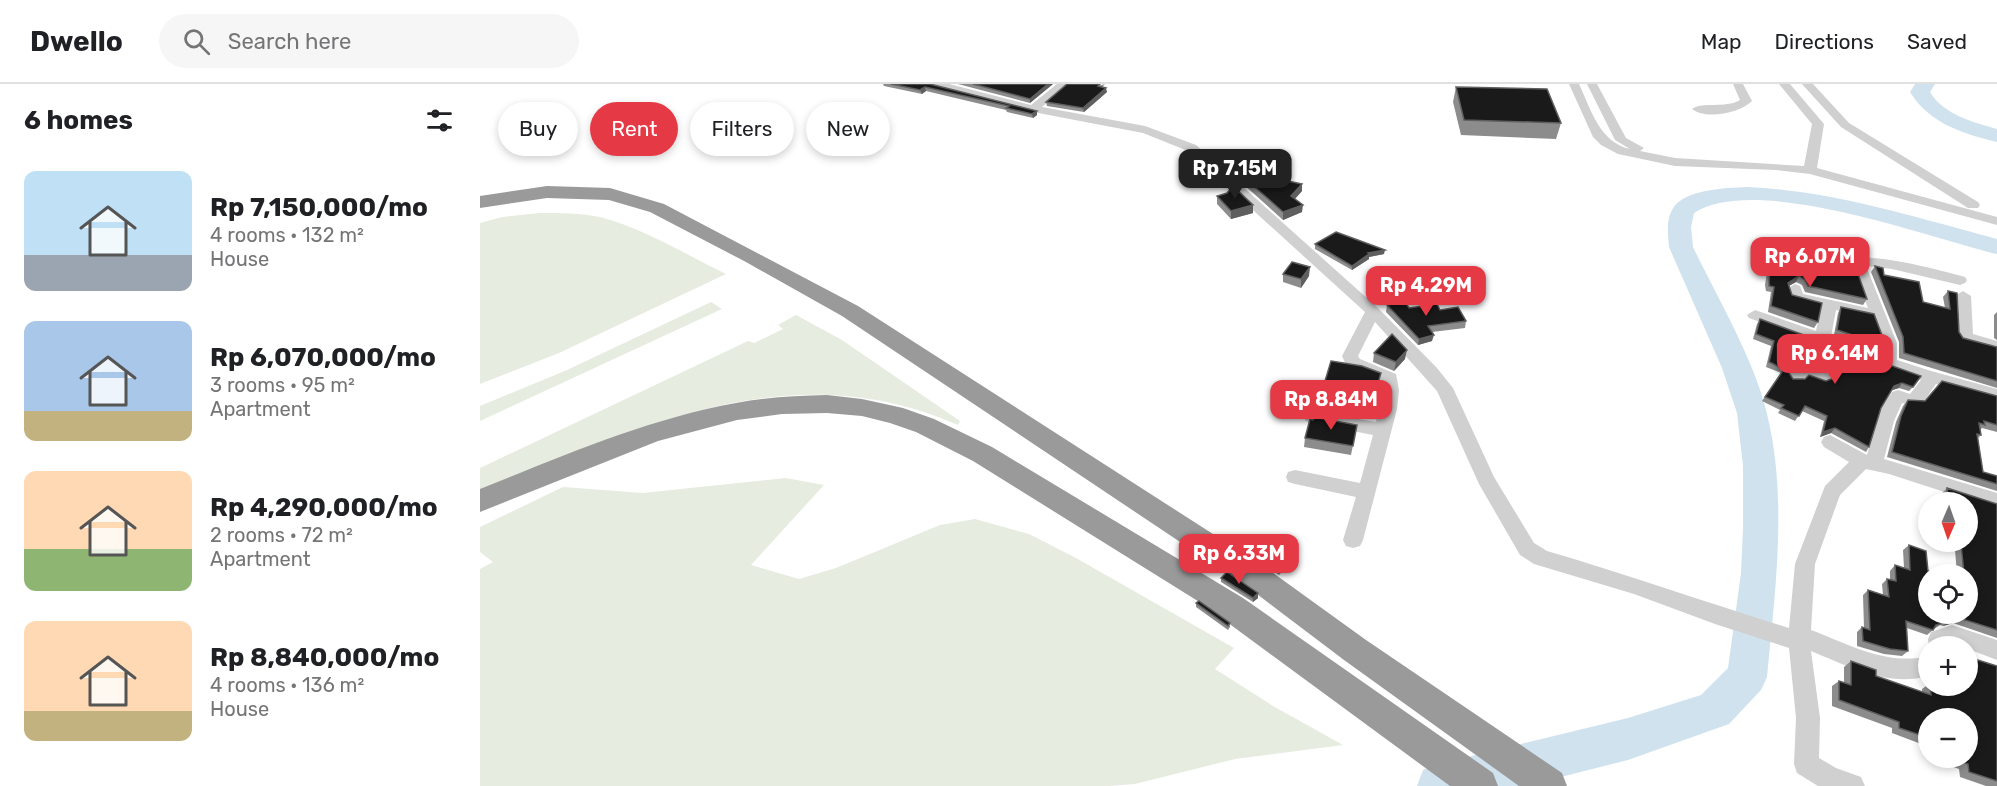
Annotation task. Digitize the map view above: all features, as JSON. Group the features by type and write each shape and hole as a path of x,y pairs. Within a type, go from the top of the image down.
{"highway":[{"path":"480,202 547,192 590,192 628,198 657,208 850,311 1259,579 1355,650 1549,786"},
{"path":"480,501 594,455 675,426 712,417 768,407 828,404 884,411 916,420 964,444 1233,608 1480,786"}],"street":[{"path":"936,84 983,94 1033,109 1151,133 1192,148 1373,311 1444,388 1486,479 1527,549 1541,558 1636,586 1715,615 1793,637 1882,667 1902,669 1918,667"},
{"path":"983,94 996,84"},
{"path":"1033,109 1064,84"},
{"path":"1574,84 1597,134 1605,142 1622,151 1656,159 1810,167 1997,221"},
{"path":"1592,84 1621,140"},
{"path":"1698,110 1724,110 1739,106 1746,101 1738,84"},
{"path":"1784,84 1818,124 1845,125"},
{"path":"1808,84 1845,125 1973,205"},
{"path":"1810,167 1818,124"},
{"path":"1605,142 1621,140 1657,153 1733,156 1810,167 1997,212"},
{"path":"1889,362 1889,343 1857,261 1892,265 1962,288 1965,337 1997,347"},
{"path":"1794,289 1796,297 1879,315"},
{"path":"1823,378 1794,370 1813,351 1820,338 1829,305"},
{"path":"1353,540 1391,391 1390,378 1353,363 1350,356 1373,311"},
{"path":"1755,315 1932,378 1997,394"},
{"path":"1852,786 1830,779 1806,764 1808,718 1793,637 1805,564 1832,491 1875,464 1887,411 1898,396 1914,400 1932,378"},
{"path":"1312,417 1382,430"},
{"path":"1830,442 1875,464 1997,501"},
{"path":"1294,477 1367,492"},
{"path":"1978,644 1997,650"}],"shaded area":[{"path":"540,213 585,215 617,222 649,235 726,274 559,353 480,384 480,223 502,217"},
{"path":"711,302 722,309 480,421 480,406 567,370"},
{"path":"796,315 842,340 960,421 958,425 896,404 835,395 774,397 715,407 656,423 480,491 480,468 748,341 754,343 783,329 778,325"},
{"path":"786,478 824,485 751,565 799,579 836,568 940,525 975,519 1029,534 1076,558 1234,648 1215,669 1273,706 1343,745 1235,759 1135,784 1109,786 480,786 480,569 493,562 480,552 480,527 563,487 643,493"}],"building":[{"path":"891,84 930,84 1037,111 1032,114 1006,108 1009,106 925,87 920,90"},
{"path":"973,84 1048,84 1030,99"},
{"path":"1067,84 1100,84 1098,86 1106,88 1083,108 1046,102"},
{"path":"1456,87 1547,89 1561,123 1464,120"},
{"path":"1245,172 1302,184 1291,196 1303,205 1283,212 1242,176"},
{"path":"1233,186 1253,205 1231,211 1217,196 1227,193"},
{"path":"1336,232 1385,250 1368,253 1352,266 1315,244"},
{"path":"1771,260 1788,262 1790,268 1832,272 1830,269 1857,271 1867,299 1808,286 1799,276 1788,283 1792,295 1822,303 1818,322 1771,306 1774,287 1769,286"},
{"path":"1292,262 1310,267 1301,279 1283,274"},
{"path":"1875,266 1883,268 1884,275 1919,282 1923,302 1950,309 1948,291 1957,293 1959,332 1963,338 1997,347 1997,381 1904,353 1903,337"},
{"path":"1405,302 1409,308 1437,304 1440,310 1458,307 1466,321 1428,326 1434,335 1419,339 1387,305"},
{"path":"1841,307 1874,314 1883,338 1883,345 1837,330"},
{"path":"1760,319 1809,337 1800,354 1787,350 1781,352 1778,357 1781,364 1791,368 1789,373 1793,379 1805,379 1809,375 1826,381 1834,378 1836,372 1834,368 1817,361 1827,343 1921,376 1913,387 1902,383 1894,386 1881,408 1869,447 1835,428 1823,432 1827,416 1805,406 1799,416 1781,408 1784,405 1765,397 1784,369 1769,362 1774,341 1756,334"},
{"path":"1392,334 1407,350 1396,362 1374,353"},
{"path":"1331,361 1362,366 1381,373 1375,393 1377,394 1374,410 1319,401"},
{"path":"1942,381 1997,396 1997,425 1984,421 1985,425 1979,423 1981,435 1977,434 1983,472 1997,476 1997,484 1892,452 1901,416 1908,400 1925,401"},
{"path":"1314,417 1357,425 1353,446 1305,438 1310,419 1313,420"},
{"path":"1947,488 1960,492 1947,492"},
{"path":"1978,498 1997,504 1997,630 1978,624 1978,564 1963,564 1962,552 1978,552"},
{"path":"1909,545 1918,548 1918,552 1926,552 1927,564 1918,564 1918,624 1940,624 1933,630 1906,621 1908,651 1890,649 1863,641 1862,627 1870,630 1868,590 1889,597 1887,579 1896,581 1895,565 1910,570"},
{"path":"1252,547 1282,568 1279,570 1249,550"},
{"path":"1227,572 1258,593 1253,598 1221,578"},
{"path":"1199,601 1230,623 1228,626 1196,603"},
{"path":"1978,660 1997,666 1997,781 1969,772 1968,768 1978,768 1978,708 1918,708 1918,734 1899,728 1899,722 1839,700 1839,681 1851,685 1851,661 1876,670 1876,676 1918,691 1918,696 1978,696"}],"waterway":[{"path":"1925,84 1920,92 1926,101 1943,116 1997,136"},
{"path":"1439,786 1628,739 1714,710 1747,677 1759,573 1760,528 1759,466 1752,413 1737,368 1681,247 1679,227 1683,210 1712,196 1782,195 1856,208 1997,247"}]}
